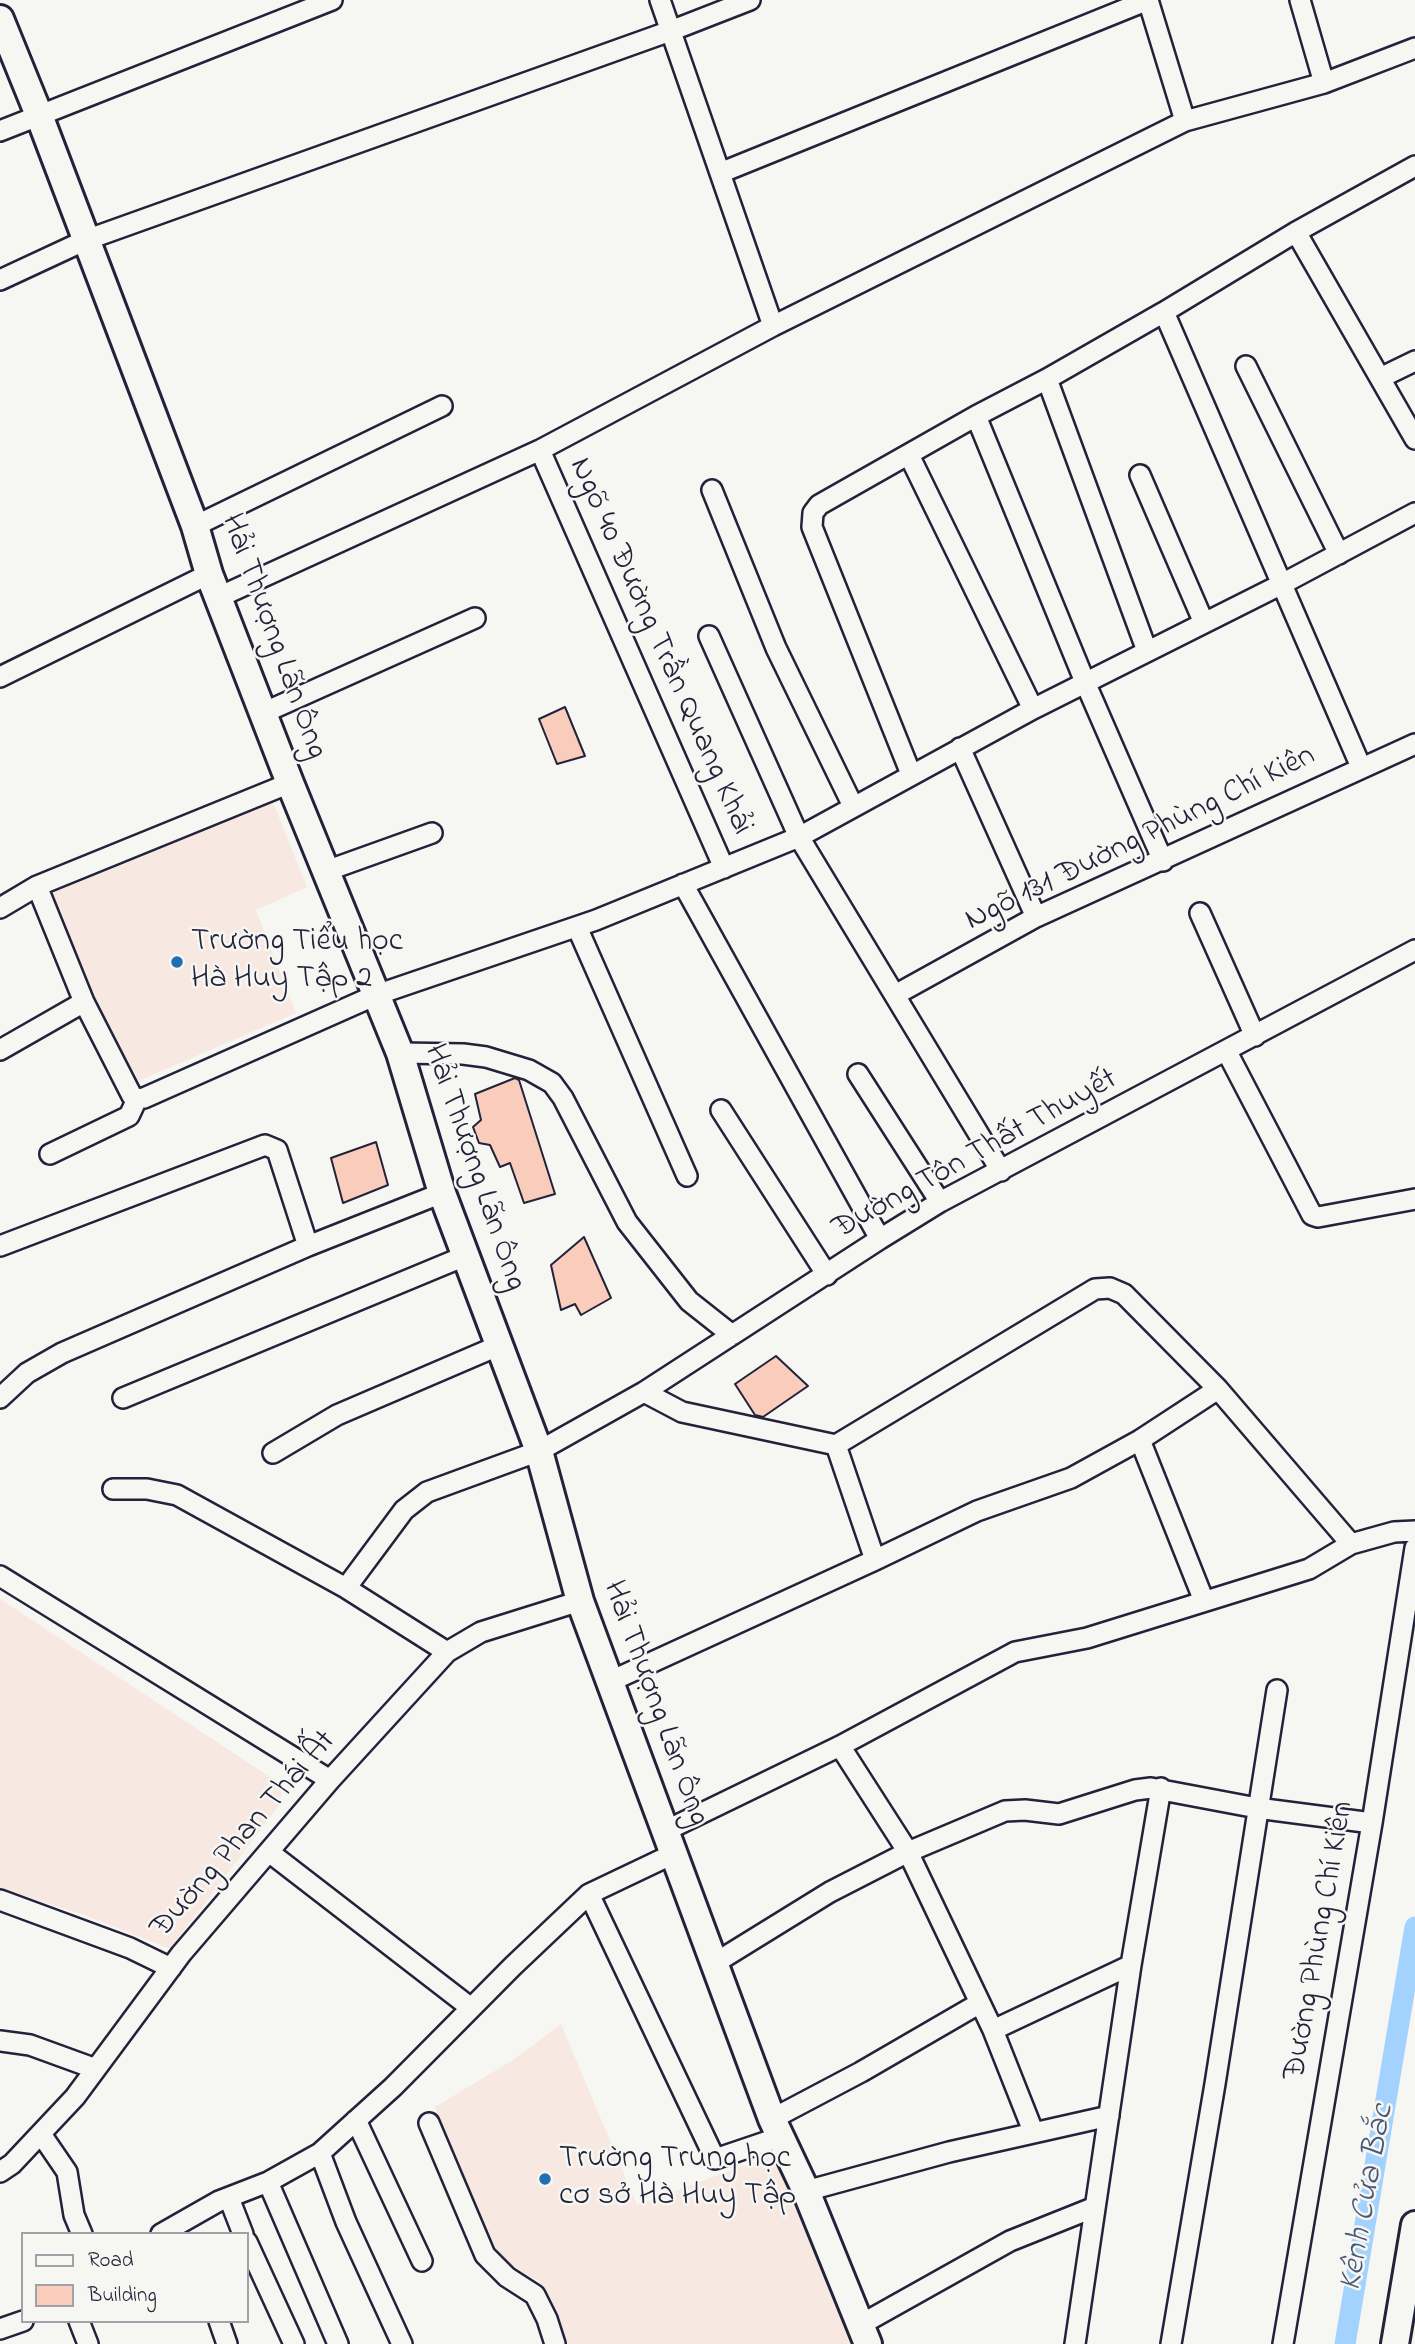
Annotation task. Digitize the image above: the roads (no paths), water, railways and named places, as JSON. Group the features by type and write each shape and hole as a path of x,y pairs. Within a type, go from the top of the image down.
{"street":[{"path":"0,131 332,0"},
{"path":"660,0 673,30 773,326"},
{"path":"0,280 86,240 750,0"},
{"path":"720,173 1148,0 1185,121"},
{"path":"1300,0 1324,83"},
{"name":"Hải Thượng Lãn Ông","path":"0,19 39,115 290,783 400,1053 465,1256 539,1451 580,1601 776,2128 806,2191 864,2335"},
{"path":"0,677 540,450 773,326 1185,121 1324,83 1415,48"},
{"path":"911,774 812,527 813,513 819,506 976,416 1047,379 1296,232 1415,166"},
{"path":"1296,232 1415,439"},
{"path":"1164,312 1361,767"},
{"path":"1380,378 1415,362"},
{"path":"1246,366 1339,554"},
{"path":"1047,379 1147,651"},
{"path":"195,526 442,406"},
{"path":"976,416 1085,682 1163,861"},
{"name":"Ngõ 40 Đường Trần Quang Khải","path":"540,450 724,868"},
{"path":"909,455 1032,709"},
{"path":"1139,475 1204,623"},
{"path":"712,491 776,648 853,807"},
{"path":"50,1154 129,1116 137,1100 376,995 577,927 799,837 1032,709 1282,584 1415,513"},
{"path":"263,713 475,618"},
{"path":"709,636 799,837 1001,1171"},
{"name":"Ngõ 131 Đường Phùng Chí Kiên","path":"895,995 1036,917 1415,744"},
{"path":"960,748 1036,917"},
{"path":"0,908 37,886 290,783"},
{"path":"326,871 432,833"},
{"path":"683,884 880,1239"},
{"path":"37,886 84,1002 132,1096 137,1100"},
{"path":"1200,913 1255,1036"},
{"path":"577,927 687,1175"},
{"name":"Đường Tôn Thất Thuyết","path":"346,1588 411,1502 427,1492 539,1451 644,1392 940,1202 1415,950"},
{"path":"0,1050 84,1002"},
{"path":"1227,1052 1312,1215 1318,1217 1415,1199"},
{"path":"400,1053 463,1054 485,1058 529,1070 552,1083 563,1098 627,1222 689,1301 732,1335"},
{"path":"858,1073 940,1202"},
{"path":"721,1110 827,1275"},
{"path":"0,1246 265,1145 277,1150 308,1246"},
{"path":"3,1387 62,1353 308,1246 443,1193"},
{"path":"123,1398 465,1256"},
{"path":"644,1392 682,1412 836,1445 1095,1289 1102,1287 1117,1290 1218,1389 1351,1544"},
{"path":"273,1453 337,1415 500,1345"},
{"path":"611,1681 977,1511 1071,1479 1140,1440 1218,1389"},
{"path":"1140,1440 1204,1601"},
{"path":"836,1445 875,1560"},
{"path":"113,1489 147,1489 177,1496 346,1588 447,1652"},
{"path":"184,2228 219,2201 268,2182 320,2153 393,2087 589,1894 669,1842 839,1746 1015,1652 1087,1638 1308,1569 1351,1544 1394,1532 1415,1531"},
{"name":"Đường Phùng Chí Kiên","path":"1283,2344 1415,1548"},
{"path":"0,1576 330,1780"},
{"name":"Đường Phan Thái Ất","path":"0,2172 12,2164 75,2097 171,1968 330,1780 447,1652 481,1632 580,1601"},
{"path":"1171,2344 1277,1690"},
{"path":"839,1746 908,1852 993,2030 1033,2131"},
{"path":"715,1963 802,1907 908,1852 1005,1811 1025,1810 1059,1814 1135,1790 1161,1788 1257,1808 1371,1823"},
{"path":"1075,2344 1131,1965 1161,1788"},
{"path":"270,1852 471,2008"},
{"path":"589,1894 715,2159 776,2128 861,2072 980,2003"},
{"path":"0,1900 130,1948 171,1968"},
{"path":"993,2030 1131,1965"},
{"path":"0,2041 30,2045 96,2069"},
{"path":"806,2191 1033,2131 1109,2116"},
{"path":"356,2120 422,2261"},
{"path":"429,2123 485,2255 507,2277 535,2295 555,2344"},
{"path":"41,2134 67,2172 74,2215 81,2232"},
{"path":"320,2153 346,2222 402,2344"},
{"path":"268,2182 338,2344"},
{"path":"229,2198 242,2232"},
{"path":"864,2335 1010,2241 1095,2207"},
{"path":"1395,2344 1415,2225"},
{"path":"248,2244 294,2344"},
{"path":"0,2329 21,2322"},
{"path":"80,2323 88,2344"},
{"path":"220,2323 227,2344"}],"waterway":[{"name":"Kênh Cửa Bắc","path":"1345,2344 1415,1927"}],"place":[{"name":"Trường Tiểu học Hà Huy Tập 2","path":"177,962"},
{"name":"Trường Trung học cơ sở Hà Huy Tập","path":"545,2179"}]}
